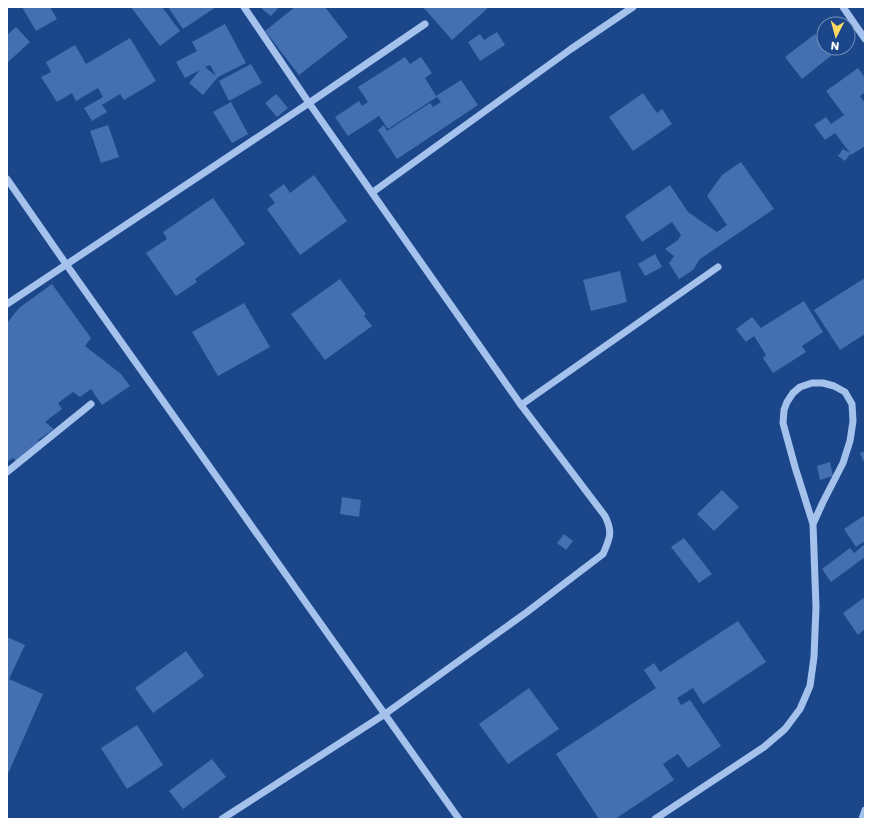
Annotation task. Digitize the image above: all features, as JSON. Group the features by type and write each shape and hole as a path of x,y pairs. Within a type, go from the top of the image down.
{"street":[{"path":"222,819 385,714 527,612 603,554 607,544 610,527 605,516 521,405 310,104 244,7"},
{"path":"373,192 571,49 633,7"},
{"path":"843,7 865,40"},
{"path":"7,304 310,104 425,24"},
{"path":"7,179 459,819"},
{"path":"521,405 718,267"},
{"path":"655,819 764,747 786,729 800,709 810,686 814,658 816,607 813,524 783,423 787,402 792,393 800,387 812,383 823,383 834,386 845,392 852,404 853,421 850,441 843,463 813,524"},
{"path":"7,472 90,404"},
{"path":"862,819 865,810"}],"building":[{"path":"22,7 50,7 57,19 36,31"},
{"path":"131,7 162,7 180,31 160,46"},
{"path":"168,7 216,7 183,29"},
{"path":"263,7 279,7 271,16 262,9"},
{"path":"295,7 325,7 348,37 299,75 265,31"},
{"path":"423,7 489,7 452,40"},
{"path":"225,24 246,63 218,77 203,95 189,83 200,70 185,78 176,62 197,51 192,42","holes":["210,65 216,76 205,67"]},
{"path":"16,27 30,42 7,63 7,35"},
{"path":"497,32 505,45 480,61 468,42 480,34 484,40"},
{"path":"815,34 816,56 831,56 802,79 785,57"},
{"path":"130,38 156,81 124,100 120,94 102,105 107,112 92,121 84,108 103,97 98,88 76,101 72,93 57,102 41,77 51,72 46,62 75,45 86,64"},
{"path":"405,57 410,64 421,57 432,73 425,78 436,96 461,80 478,105 397,159 378,130 384,125 387,131 430,103 433,107 441,102 437,97 388,129 379,116 348,136 335,117 359,101 362,106 368,102 358,87"},
{"path":"251,64 262,83 229,101 219,81"},
{"path":"858,68 865,78 865,92 860,96 865,103 865,146 851,155 850,154 845,161 838,156 843,149 850,153 835,133 825,140 814,125 826,117 831,124 844,115 826,91"},
{"path":"643,93 657,113 662,109 672,124 633,151 609,117"},
{"path":"276,94 288,108 277,117 265,103"},
{"path":"231,102 248,134 232,143 213,112"},
{"path":"108,125 119,157 101,163 90,131"},
{"path":"741,162 774,209 700,259 693,270 679,279 669,263 674,256 665,249 678,240 681,235 672,222 642,242 625,216 670,185 688,212 717,232 727,225 707,196 722,175"},
{"path":"314,175 347,221 300,255 267,209 275,203 269,195 284,184 290,193"},
{"path":"213,198 245,244 195,279 197,282 176,296 146,253 167,239 163,232"},
{"path":"655,254 662,267 645,276 638,264"},
{"path":"620,271 627,302 591,311 583,280"},
{"path":"865,278 865,334 840,350 814,310"},
{"path":"340,279 366,314 364,316 372,326 325,360 291,314"},
{"path":"52,284 91,338 85,346 121,374 130,386 102,405 91,389 80,397 73,392 58,403 62,409 45,422 54,429 38,440 41,445 17,462 13,458 7,462 7,323 19,308"},
{"path":"804,301 823,332 802,346 806,352 773,373 763,358 766,355 754,336 746,342 736,329 752,317 761,328"},
{"path":"244,303 270,347 218,376 192,332"},
{"path":"865,451 865,464 860,453"},
{"path":"830,462 833,476 820,480 817,466"},
{"path":"722,490 739,507 714,531 697,514"},
{"path":"342,497 361,500 359,517 340,514"},
{"path":"865,515 865,541 856,547 844,529"},
{"path":"564,534 573,541 566,550 557,543"},
{"path":"684,538 712,574 699,583 671,547"},
{"path":"865,544 865,557 831,582 822,569 850,548 854,553"},
{"path":"865,597 865,629 858,635 843,613"},
{"path":"738,621 766,662 703,704 693,688 677,698 681,705 690,700 721,746 688,768 678,754 663,764 674,780 615,819 599,819 556,754 656,688 644,670 654,663 660,672"},
{"path":"7,637 25,645 9,679 43,694 7,776"},
{"path":"186,651 204,676 153,713 135,688"},
{"path":"529,688 559,729 508,764 479,724"},
{"path":"137,725 163,765 127,789 101,748"},
{"path":"212,759 226,777 183,809 169,791"}]}
